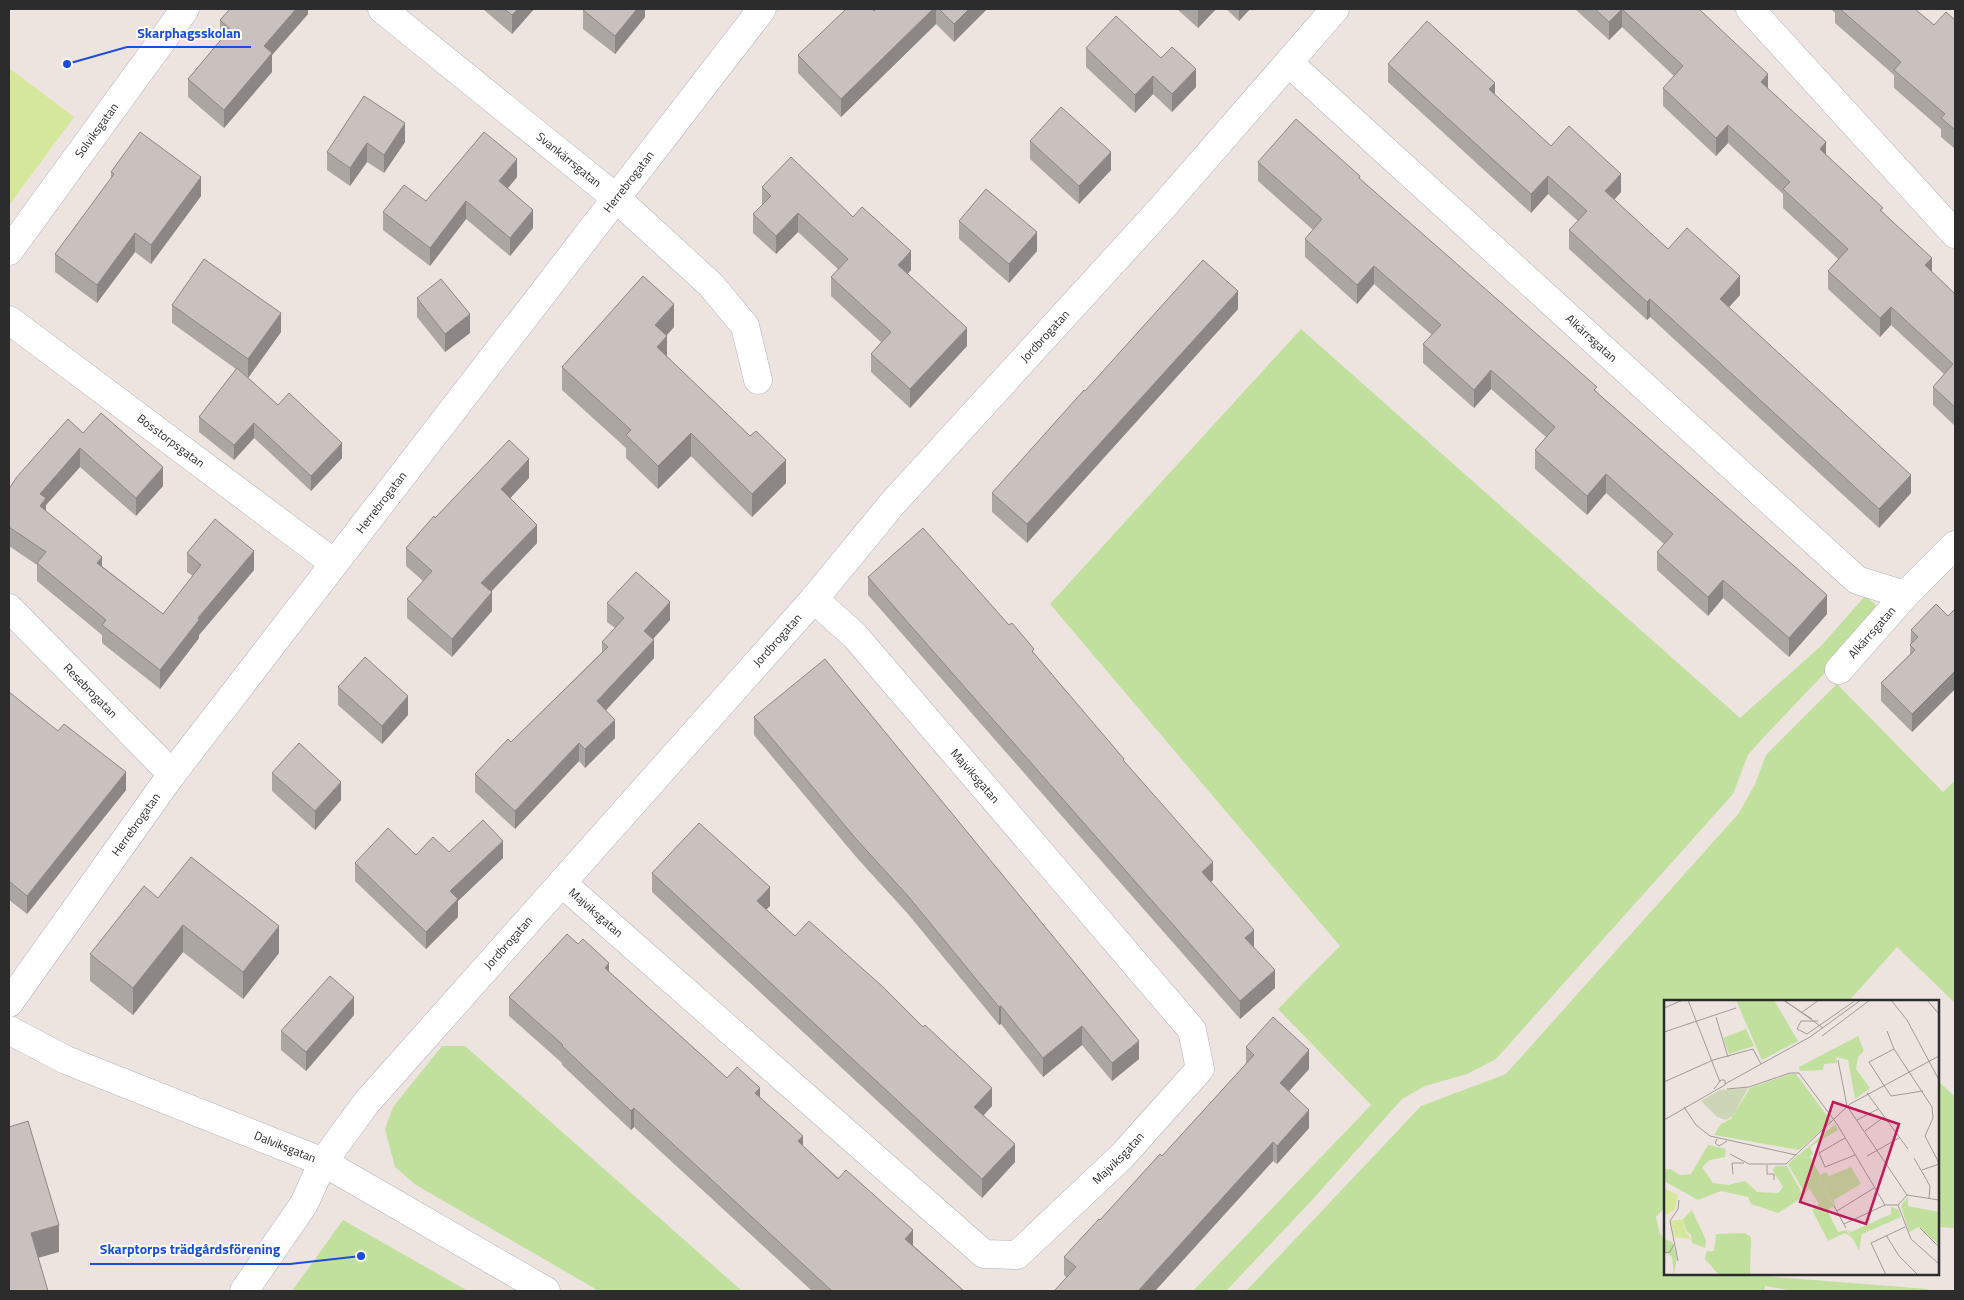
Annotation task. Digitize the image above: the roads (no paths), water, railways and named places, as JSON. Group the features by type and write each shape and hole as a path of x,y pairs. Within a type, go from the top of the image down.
{"street":[{"name":"Solviksgatan","path":"9,252 185,9"},
{"name":"Svankärrsgatan","path":"382,9 616,198 711,285 746,326 758,380"},
{"name":"Herrebrogatan","path":"9,1003 172,774 762,9"},
{"name":"Jordbrogatan","path":"244,1291 304,1204 323,1162 366,1102 814,599 892,504 1162,208 1335,9"},
{"path":"1750,9 1955,234"},
{"name":"Alkärrsgatan","path":"1289,63 1857,580 1905,596"},
{"name":"Bosstorpsgatan","path":"9,320 334,563"},
{"name":"Alkärrsgatan","path":"1839,670 1905,596 1955,545"},
{"name":"Majviksgatan","path":"562,883 984,1254 1016,1255 1122,1156 1200,1069 1192,1030 855,636 814,599"},
{"name":"Resebrogatan","path":"9,608 172,774"},
{"name":"Dalviksgatan","path":"9,1030 66,1060 323,1162 546,1291"}],"place":[{"name":"Skarphagsskolan","path":"67,64"},
{"name":"Skarptorps trädgårdsförening","path":"361,1256"}]}
